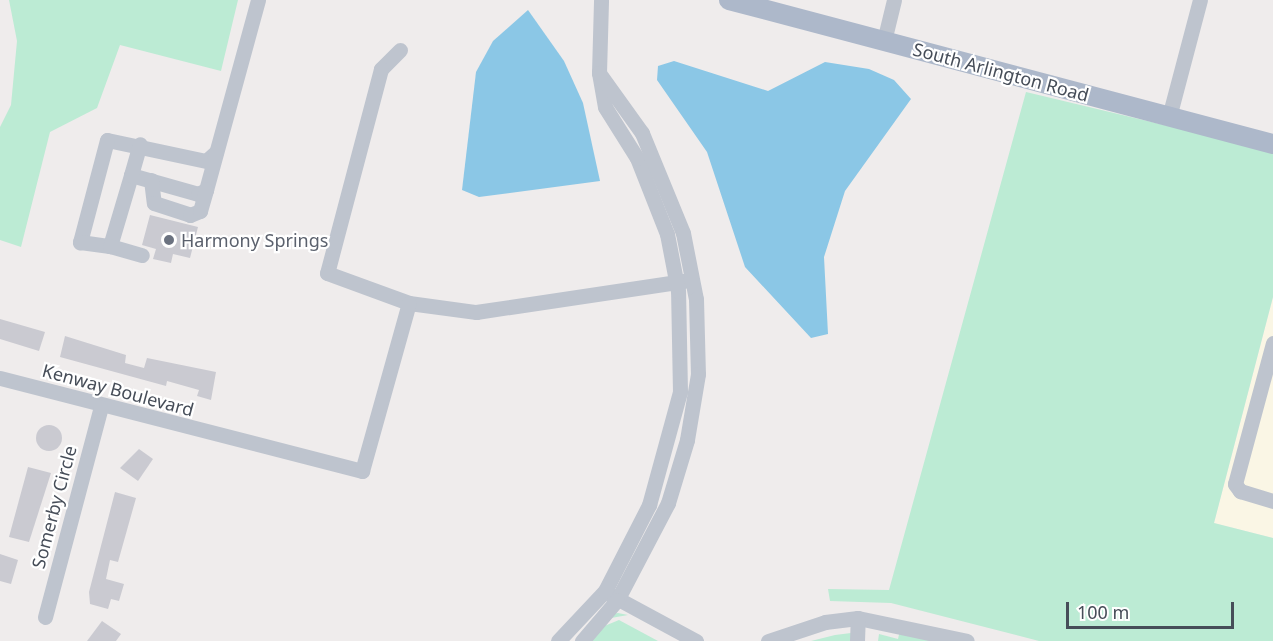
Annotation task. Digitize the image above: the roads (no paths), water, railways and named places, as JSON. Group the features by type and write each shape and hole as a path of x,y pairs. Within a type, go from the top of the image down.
{"main road":[{"name":"South Arlington Road","path":"729,0 1273,144"}],"street":[{"path":"151,180 154,203 190,215 200,211 258,0"},
{"path":"558,641 611,596 662,470 680,392 676,282 667,234 637,158 605,107 599,73 601,0"},
{"path":"884,41 894,0"},
{"path":"1169,117 1200,0"},
{"path":"400,50 381,69 327,273 409,303 476,312 693,279"},
{"path":"582,641 668,503 687,440 698,374 693,279 661,172 619,96 599,73"},
{"path":"142,255 79,238 102,147 115,138 206,161 216,152"},
{"path":"110,246 140,144"},
{"path":"131,175 198,194 206,190"},
{"name":"Kenway Boulevard","path":"0,378 226,440 362,471 409,303"},
{"path":"1273,343 1235,484 1239,491 1273,501"},
{"name":"Somerby Circle","path":"45,617 101,406"},
{"path":"611,596 696,641"},
{"path":"857,641 858,618"},
{"path":"768,641 825,622 858,618 912,634 967,641"}],"water":[{"path":"528,10 564,61 583,103 600,181 479,197 462,190 476,72 493,41"},
{"path":"674,61 768,91 825,62 869,69 894,80 911,99 845,191 824,257 828,334 811,338 745,267 707,152 657,80 658,66"}],"place":[{"name":"Harmony Springs","path":"169,240"}]}
